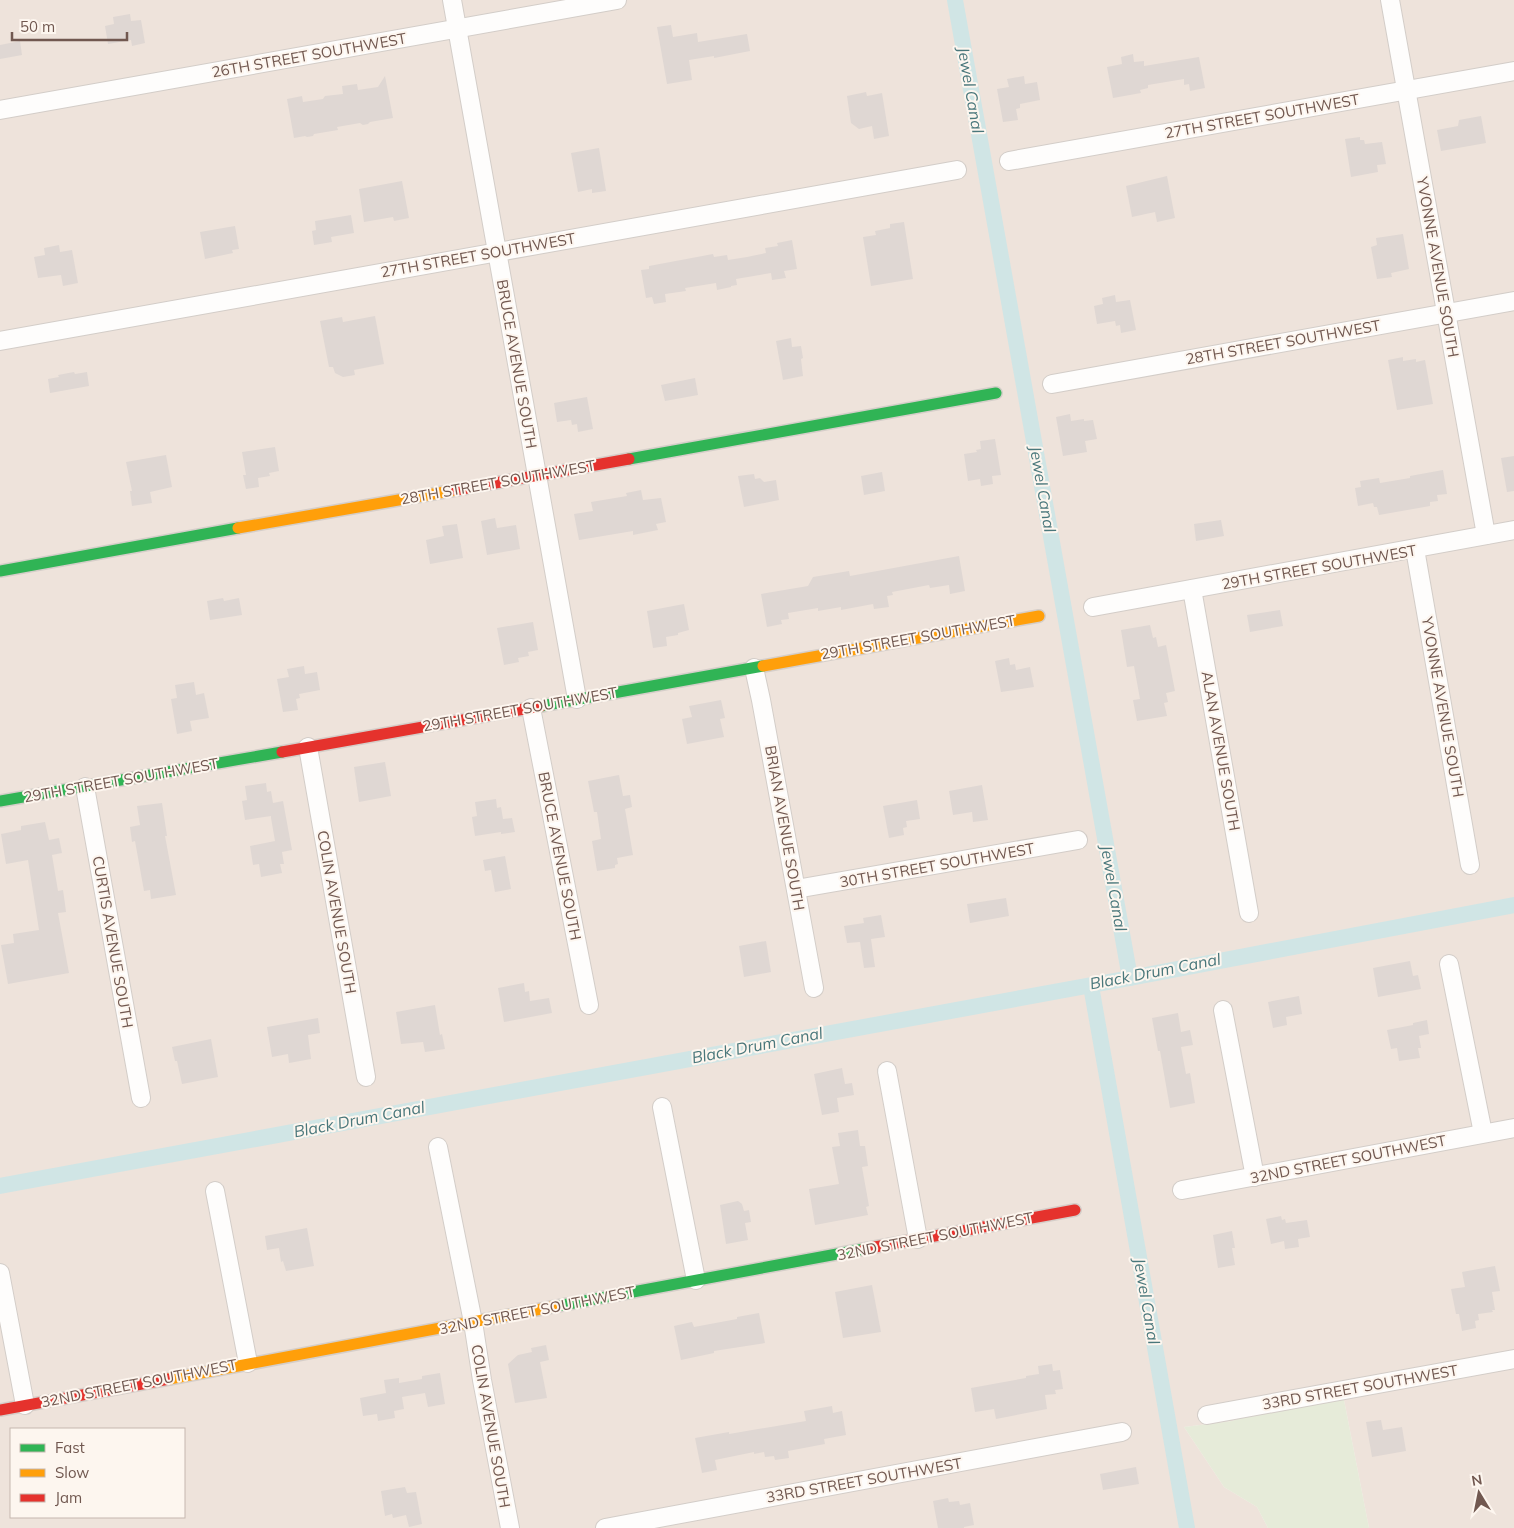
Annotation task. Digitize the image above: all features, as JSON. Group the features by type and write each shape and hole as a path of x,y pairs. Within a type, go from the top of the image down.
{"street":[{"name":"BRUCE AVENUE SOUTH","path":"452,0 577,699"},
{"name":"26TH STREET SOUTHWEST","path":"0,110 617,0"},
{"name":"YVONNE AVENUE SOUTH","path":"1390,0 1486,534"},
{"name":"27TH STREET SOUTHWEST","path":"1010,161 1514,70"},
{"name":"27TH STREET SOUTHWEST","path":"0,341 957,170"},
{"name":"28TH STREET SOUTHWEST","path":"1052,384 1514,301"},
{"name":"28TH STREET SOUTHWEST","path":"0,571 996,393"},
{"name":"29TH STREET SOUTHWEST","path":"1093,607 1514,530"},
{"name":"YVONNE AVENUE SOUTH","path":"1415,549 1470,864"},
{"name":"ALAN AVENUE SOUTH","path":"1192,589 1249,913"},
{"name":"29TH STREET SOUTHWEST","path":"0,801 531,708 1039,616"},
{"name":"BRIAN AVENUE SOUTH","path":"754,668 814,988"},
{"name":"BRUCE AVENUE SOUTH","path":"531,708 589,1005"},
{"name":"COLIN AVENUE SOUTH","path":"308,747 366,1077"},
{"name":"CURTIS AVENUE SOUTH","path":"85,786 141,1098"},
{"name":"30TH STREET SOUTHWEST","path":"796,889 1078,840"},
{"path":"1449,964 1483,1134"},
{"path":"1223,1010 1255,1177"},
{"path":"887,1071 918,1239"},
{"path":"662,1107 696,1280"},
{"name":"32ND STREET SOUTHWEST","path":"1182,1190 1514,1128"},
{"name":"COLIN AVENUE SOUTH","path":"438,1147 473,1322 510,1528"},
{"path":"215,1191 248,1363"},
{"name":"32ND STREET SOUTHWEST","path":"0,1410 1075,1210"},
{"path":"0,1273 25,1405"},
{"name":"33RD STREET SOUTHWEST","path":"1207,1415 1514,1359"},
{"name":"33RD STREET SOUTHWEST","path":"606,1528 1122,1432"}],"shaded area":[{"path":"0,0 1514,0 1514,1528 1369,1528 1344,1400 1277,1403 1232,1421 1184,1427 1224,1487 1257,1507 1268,1528 0,1528"}],"green space":[{"path":"1318,1399 1344,1400 1369,1528 1268,1528 1257,1507 1224,1487 1184,1427 1232,1421 1277,1403"}],"building":[{"path":"130,14 131,21 141,20 145,43 132,46 131,40 108,44 105,26 114,24 113,17"},
{"path":"671,25 673,37 697,33 698,42 747,34 750,51 714,58 714,56 689,60 692,80 667,84 657,27"},
{"path":"20,41 22,55 0,59 0,45"},
{"path":"1133,54 1134,62 1144,61 1144,66 1199,57 1205,88 1190,91 1189,84 1184,85 1184,79 1148,85 1148,88 1140,90 1141,93 1113,98 1107,67 1122,64 1121,57"},
{"path":"385,76 393,118 363,125 360,123 337,127 338,130 294,138 287,99 302,96 303,102 323,99 325,96 343,94 342,86 357,84 358,90 378,87"},
{"path":"1024,76 1025,84 1037,82 1040,100 1020,104 1020,108 1016,109 1018,120 1003,122 997,89 1009,87 1007,79"},
{"path":"866,92 867,96 882,93 889,136 874,139 872,126 859,129 851,123 847,96"},
{"path":"1481,116 1486,143 1441,151 1437,130 1458,126 1459,120"},
{"path":"1360,137 1360,140 1364,140 1365,144 1382,142 1386,164 1377,165 1378,172 1351,177 1345,139"},
{"path":"599,148 606,191 592,193 592,189 578,192 571,153"},
{"path":"1167,176 1175,218 1157,222 1155,212 1132,217 1126,186"},
{"path":"402,181 409,218 394,221 393,217 364,222 359,189"},
{"path":"351,215 354,233 331,237 332,242 314,245 312,231 316,230 315,221"},
{"path":"904,222 913,279 871,286 863,237 876,235 875,231 890,228 890,224"},
{"path":"235,226 239,249 232,250 233,253 205,259 200,232"},
{"path":"1403,234 1409,269 1391,273 1392,277 1377,279 1371,247 1377,245 1376,238"},
{"path":"792,240 797,269 784,271 786,278 772,280 771,273 736,279 737,285 717,290 716,283 685,288 686,291 665,294 666,302 654,304 652,297 646,298 641,270 649,269 649,266 713,254 714,257 727,255 728,260 747,257 766,253 765,248 778,246 777,243"},
{"path":"59,245 60,252 72,250 78,283 63,286 61,275 38,278 34,257 45,255 44,248"},
{"path":"1115,295 1116,302 1130,300 1136,330 1121,333 1120,325 1116,326 1115,321 1097,324 1094,306 1103,304 1102,298"},
{"path":"375,316 384,364 354,370 355,375 343,377 335,373 333,367 329,367 320,321 342,317 343,322"},
{"path":"791,338 792,347 801,346 803,376 783,380 776,341"},
{"path":"1403,357 1403,361 1416,359 1416,362 1425,360 1433,404 1397,410 1388,360"},
{"path":"74,372 75,374 87,372 89,386 50,393 48,379"},
{"path":"695,378 698,395 665,401 661,385"},
{"path":"587,397 593,429 578,432 577,424 572,425 571,420 557,422 554,403"},
{"path":"1070,414 1071,421 1093,420 1097,439 1085,441 1087,452 1063,456 1056,417"},
{"path":"995,439 1001,475 992,476 993,484 981,486 980,479 968,481 964,454 977,452 976,450 981,449 980,441"},
{"path":"275,447 279,471 269,473 270,476 258,478 259,487 246,489 243,475 246,475 242,452"},
{"path":"166,455 172,487 150,492 152,503 132,506 130,491 132,491 126,462"},
{"path":"1514,456 1514,491 1507,492 1501,458"},
{"path":"1443,470 1447,494 1437,495 1438,501 1430,502 1430,506 1379,515 1377,507 1374,507 1373,503 1358,506 1355,488 1361,487 1360,481 1379,478 1380,483"},
{"path":"882,472 885,491 864,495 861,476"},
{"path":"754,474 755,479 760,478 764,482 776,480 779,500 744,507 738,476"},
{"path":"641,490 643,500 661,498 666,522 656,524 658,530 633,535 633,531 579,540 574,514 593,511 591,502 627,496 626,493"},
{"path":"495,518 497,528 516,525 520,549 487,555 481,521"},
{"path":"1221,520 1224,536 1196,541 1194,524"},
{"path":"457,524 463,558 430,564 426,540 444,536 442,526"},
{"path":"959,556 965,591 950,594 949,585 930,588 929,585 892,592 893,595 887,596 889,607 874,609 873,604 841,610 841,607 818,611 818,608 788,613 789,619 781,620 782,624 767,627 761,594 808,586 813,577 849,571 850,576"},
{"path":"223,598 224,601 239,598 242,615 210,620 207,601"},
{"path":"684,604 689,630 678,633 678,635 666,637 667,646 653,648 647,611"},
{"path":"1280,610 1283,626 1250,632 1247,615"},
{"path":"533,622 538,650 528,652 529,656 518,658 519,662 504,665 497,628"},
{"path":"1150,625 1153,638 1156,637 1158,647 1166,645 1175,691 1166,693 1168,702 1164,703 1167,716 1137,721 1133,700 1140,699 1134,666 1127,667 1121,630"},
{"path":"1009,658 1010,665 1015,664 1016,670 1030,667 1034,687 1001,692 995,661"},
{"path":"304,666 305,674 317,672 320,690 299,694 300,698 296,699 298,710 283,712 277,679 289,677 287,669"},
{"path":"194,682 196,695 204,693 209,718 190,721 192,731 177,734 171,699 177,698 175,685"},
{"path":"721,700 725,718 720,719 724,737 687,744 682,719 692,717 689,706"},
{"path":"385,762 391,796 359,802 354,767"},
{"path":"619,775 623,796 630,795 632,807 625,809 633,855 617,858 618,864 615,865 615,868 597,871 592,841 601,839 597,812 594,812 588,781"},
{"path":"266,783 267,792 271,791 273,803 283,801 292,850 282,852 284,864 280,864 282,873 261,877 259,864 253,865 250,846 275,841 271,816 245,820 242,801 247,800 245,786"},
{"path":"982,785 988,820 973,822 972,812 953,815 949,791"},
{"path":"496,799 497,808 501,807 503,819 512,818 515,832 475,836 472,817 477,816 475,802"},
{"path":"917,800 920,819 906,821 907,827 903,828 904,835 889,838 883,806"},
{"path":"162,803 167,836 165,836 176,895 151,899 150,890 144,891 135,841 132,842 130,827 140,825 137,806"},
{"path":"45,822 49,840 59,838 62,853 52,855 58,891 63,890 66,912 58,913 69,973 8,984 1,945 14,943 13,934 39,930 28,860 6,864 1,834 21,830 21,826"},
{"path":"505,856 511,889 495,892 491,870 485,871 483,860"},
{"path":"1006,898 1009,916 970,923 967,904"},
{"path":"881,915 885,937 871,939 875,967 864,968 860,942 847,943 844,926 864,923 863,918"},
{"path":"766,941 771,972 744,977 739,946"},
{"path":"1410,961 1413,976 1418,975 1421,989 1378,997 1373,968"},
{"path":"524,983 525,992 529,991 530,1001 549,998 552,1013 504,1022 498,988"},
{"path":"1299,996 1302,1014 1286,1017 1287,1025 1273,1028 1268,1002"},
{"path":"435,1005 440,1035 442,1034 445,1049 425,1052 423,1042 401,1044 396,1012"},
{"path":"1178,1013 1181,1032 1190,1030 1193,1045 1181,1047 1186,1074 1190,1073 1195,1103 1170,1108 1152,1018"},
{"path":"318,1018 320,1033 308,1035 311,1059 289,1063 288,1054 272,1057 267,1027"},
{"path":"1427,1020 1429,1034 1419,1036 1421,1048 1418,1048 1420,1058 1399,1061 1397,1048 1391,1049 1387,1030"},
{"path":"211,1039 218,1077 182,1084 172,1047"},
{"path":"842,1068 845,1084 852,1083 854,1095 837,1098 839,1112 822,1115 814,1074"},
{"path":"858,1130 860,1146 865,1146 868,1166 862,1167 869,1206 866,1207 868,1215 815,1225 809,1189 839,1184 832,1147 840,1146 838,1133"},
{"path":"738,1201 742,1204 744,1211 749,1210 751,1222 745,1223 748,1240 726,1244 720,1205"},
{"path":"1281,1216 1282,1220 1285,1219 1286,1223 1307,1220 1310,1237 1298,1239 1299,1247 1285,1249 1284,1241 1271,1244 1266,1219"},
{"path":"307,1228 314,1266 286,1271 283,1261 281,1262 279,1248 267,1250 265,1236"},
{"path":"1232,1231 1235,1265 1218,1268 1213,1235"},
{"path":"1495,1266 1500,1291 1492,1292 1495,1310 1478,1314 1479,1320 1475,1321 1476,1328 1462,1331 1451,1289 1465,1287 1462,1272"},
{"path":"872,1285 881,1332 843,1338 835,1292"},
{"path":"759,1313 765,1343 714,1351 714,1353 681,1360 674,1326 692,1322 694,1327"},
{"path":"546,1345 549,1360 540,1362 547,1398 515,1403 508,1364 518,1355 532,1352 531,1348"},
{"path":"1052,1364 1053,1371 1060,1370 1063,1389 1055,1390 1056,1394 1045,1395 1047,1409 996,1419 994,1409 975,1412 971,1388 1026,1378 1026,1376 1039,1374 1038,1366"},
{"path":"440,1373 445,1404 428,1407 425,1393 402,1397 404,1409 394,1411 395,1418 378,1421 377,1414 363,1416 360,1398 386,1393 384,1380 399,1378 399,1383 422,1379 422,1376"},
{"path":"832,1406 833,1413 842,1411 846,1435 824,1439 825,1444 788,1451 789,1458 775,1460 774,1456 765,1457 764,1452 754,1454 754,1452 715,1460 717,1470 702,1473 695,1438 806,1421 804,1411"},
{"path":"1381,1420 1383,1430 1402,1427 1406,1451 1372,1457 1366,1422"},
{"path":"1136,1467 1139,1484 1103,1490 1100,1474"},
{"path":"405,1487 407,1493 416,1492 422,1524 409,1527 406,1515 393,1518 392,1514 385,1516 381,1491"},
{"path":"948,1498 949,1502 959,1501 960,1505 970,1503 974,1525 964,1528 938,1528 933,1501"}],"waterway":[{"name":"Jewel Canal","path":"955,0 1130,978"},
{"name":"Black Drum Canal","path":"0,1186 1130,978 1514,905"},
{"name":"Jewel Canal","path":"1091,986 1187,1528"}],"traffic: fast":[{"path":"629,459 996,393"},
{"path":"0,571 238,528"},
{"path":"541,706 763,666"},
{"path":"0,801 282,752"},
{"path":"552,1307 864,1249"}],"traffic: slow":[{"path":"238,528 456,490"},
{"path":"763,666 1039,616"},
{"path":"169,1379 552,1307"}],"traffic: jam":[{"path":"456,490 629,459"},
{"path":"282,752 541,706"},
{"path":"864,1249 1075,1210"},
{"path":"0,1410 169,1379"}]}
